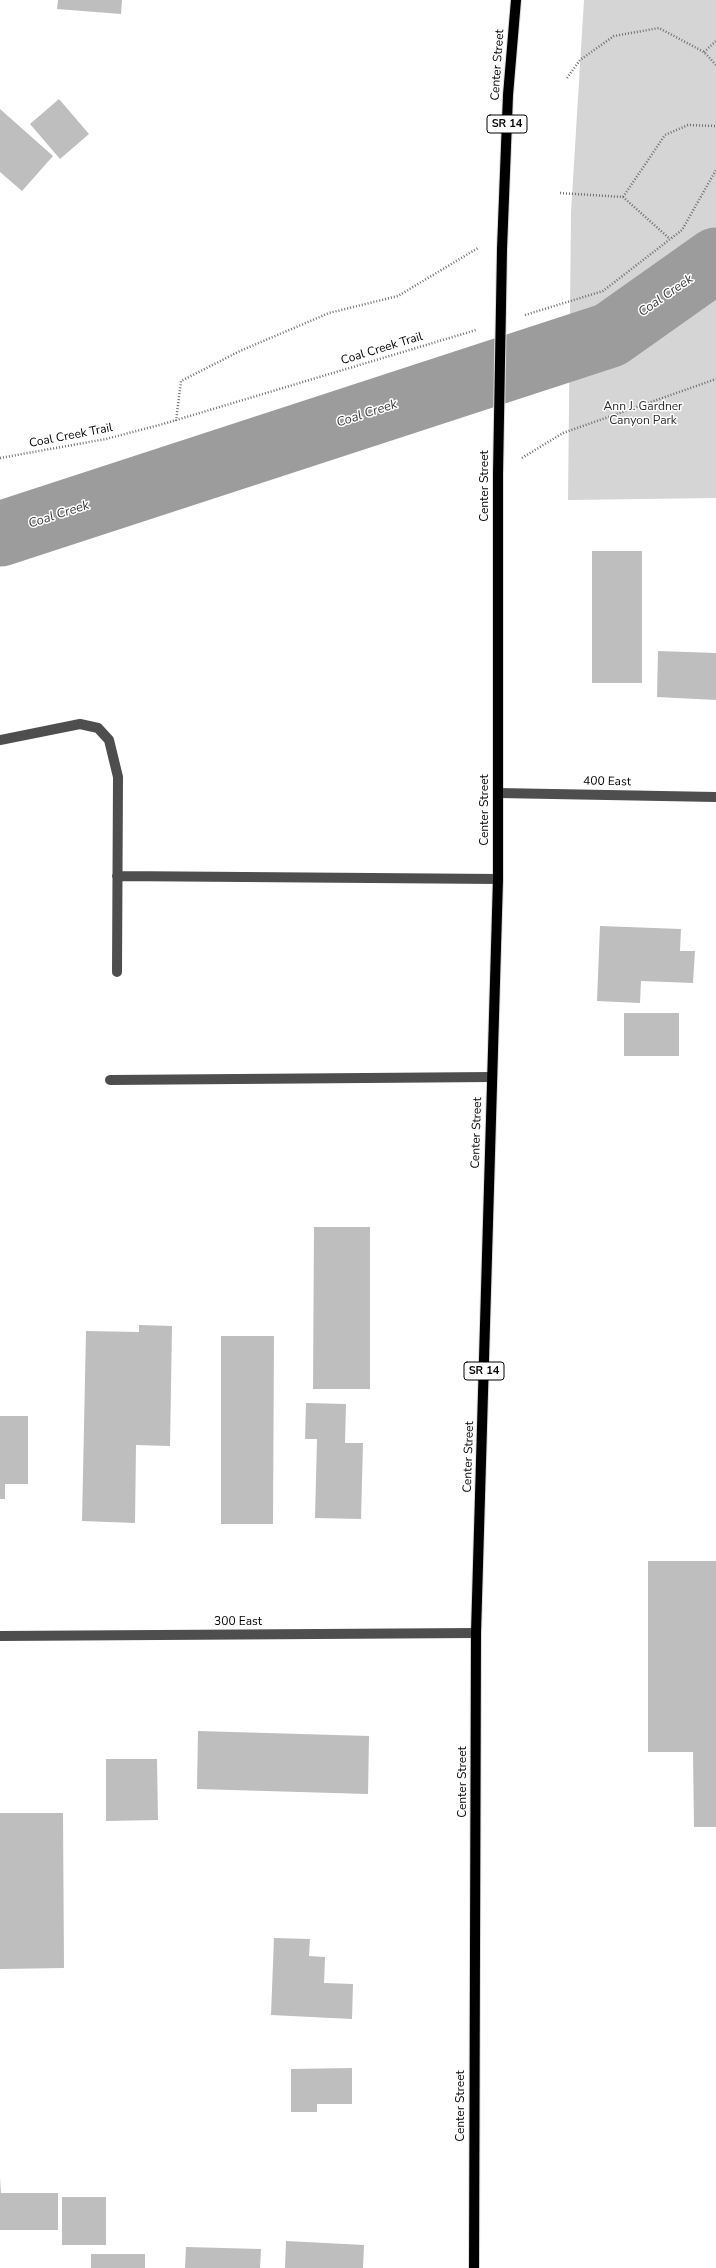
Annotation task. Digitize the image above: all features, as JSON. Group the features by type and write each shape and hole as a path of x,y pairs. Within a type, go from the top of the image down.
{"main road":[{"name":"Center Street","path":"474,2268 476,1633 498,879 498,474 502,233 508,95 516,0"}],"street":[{"path":"0,740 80,724 98,728 109,740 118,776 117,972"},
{"name":"400 East","path":"498,793 716,797"},
{"path":"117,876 498,879"},
{"path":"110,1080 492,1077"},
{"name":"300 East","path":"0,1636 476,1633"}],"path":[{"path":"567,78 580,60 614,36 659,28 704,52 716,65"},
{"path":"704,52 716,41"},
{"path":"623,197 665,135 688,125 716,126"},
{"path":"519,317 602,291 682,230 716,170"},
{"path":"560,193 623,197 670,239"},
{"path":"176,420 181,381 240,351 328,313 398,296 502,233"},
{"name":"Coal Creek Trail","path":"0,458 106,440 481,328"},
{"path":"498,474 562,432 716,379"}],"green space":[{"name":"Ann J. Gardner Canyon Park","path":"584,0 716,0 716,498 568,500 571,212"}],"building":[{"path":"58,0 122,0 121,14 57,9"},
{"path":"59,99 89,134 60,159 30,124"},
{"path":"0,109 53,156 22,191 0,172"},
{"path":"592,551 642,551 642,683 592,683"},
{"path":"658,651 716,653 716,700 657,697"},
{"path":"600,926 681,929 680,951 695,951 693,983 641,981 640,1003 597,1001"},
{"path":"624,1013 679,1013 679,1056 624,1056"},
{"path":"314,1227 370,1227 370,1389 313,1389"},
{"path":"139,1325 172,1326 170,1446 136,1445 135,1523 82,1521 86,1331 139,1332"},
{"path":"221,1336 274,1336 273,1524 221,1524"},
{"path":"306,1403 346,1404 345,1443 363,1443 361,1519 315,1518 317,1439 305,1439"},
{"path":"0,1416 28,1416 28,1484 5,1484 5,1499 0,1499"},
{"path":"648,1561 716,1561 716,1827 694,1827 693,1752 648,1752"},
{"path":"198,1731 369,1736 368,1794 197,1789"},
{"path":"106,1759 157,1759 158,1820 106,1821"},
{"path":"0,1813 63,1813 64,1968 0,1969"},
{"path":"274,1938 310,1939 309,1956 325,1957 324,1983 353,1984 352,2019 271,2015"},
{"path":"352,2068 352,2104 317,2104 317,2112 291,2112 291,2069"},
{"path":"0,2178 1,2193 58,2193 58,2230 0,2230"},
{"path":"62,2197 106,2197 106,2245 62,2245"},
{"path":"286,2241 364,2245 363,2268 285,2268"},
{"path":"186,2247 261,2249 260,2268 185,2268"},
{"path":"91,2254 145,2254 145,2268 91,2268"}],"waterway":[{"name":"Coal Creek","path":"0,534 610,335 716,260"}]}
